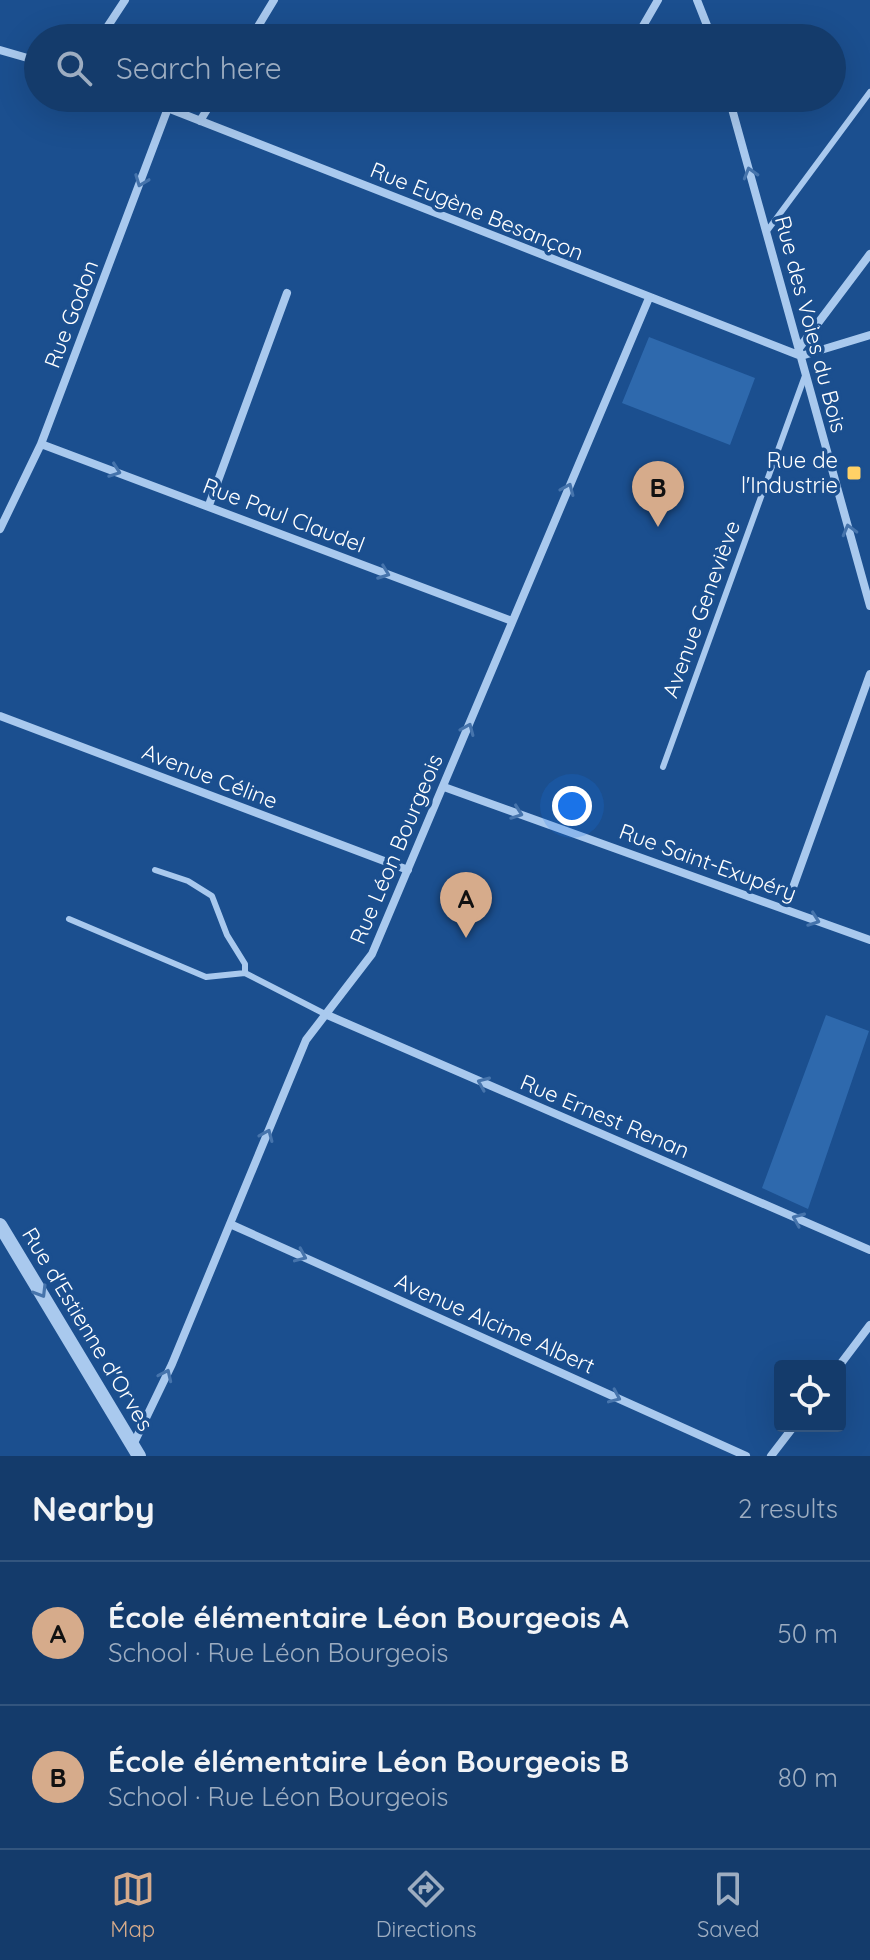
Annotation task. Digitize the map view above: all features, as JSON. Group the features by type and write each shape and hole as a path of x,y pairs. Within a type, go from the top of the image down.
{"street":[{"path":"109,24 125,0"},
{"path":"259,24 274,0"},
{"path":"644,24 658,0"},
{"path":"697,0 706,24"},
{"path":"0,50 24,57"},
{"name":"Rue Godon","path":"0,529 41,444 166,112"},
{"name":"Rue Eugène Besançon","path":"178,112 649,298 800,352"},
{"path":"200,121 205,112"},
{"name":"Rue des Voies du Bois","path":"733,112 870,606"},
{"path":"800,352 870,254"},
{"path":"209,505 287,293"},
{"name":"Rue Léon Bourgeois","path":"136,1451 306,1040 372,954 649,298"},
{"path":"800,352 870,335"},
{"name":"Rue Paul Claudel","path":"41,444 512,621"},
{"path":"791,893 870,674"},
{"name":"Avenue Céline","path":"0,716 408,870"},
{"name":"Rue Saint-Exupéry","path":"444,787 870,940"},
{"name":"Rue Ernest Renan","path":"325,1014 870,1250"},
{"name":"Avenue Alcime Albert","path":"230,1224 746,1456"},
{"name":"Rue d'Estienne d'Orves","path":"0,1225 136,1451"},
{"path":"844,1360 870,1325"},
{"path":"771,1456 789,1432"}],"lane":[{"path":"767,231 870,92"},
{"name":"Avenue Geneviève","path":"663,767 806,373"},
{"path":"155,870 188,881 212,896 227,935 245,964 245,973"},
{"path":"69,919 206,977 245,973 325,1014"}],"shaded area":[{"path":"649,337 755,378 730,445 622,403"},
{"path":"826,1015 869,1031 808,1209 762,1188"}],"place":[{"name":"Rue de l'Industrie","path":"854,473"},
{"name":"École élémentaire Léon Bourgeois B","path":"658,527"},
{"name":"École élémentaire Léon Bourgeois A","path":"466,938"}]}
